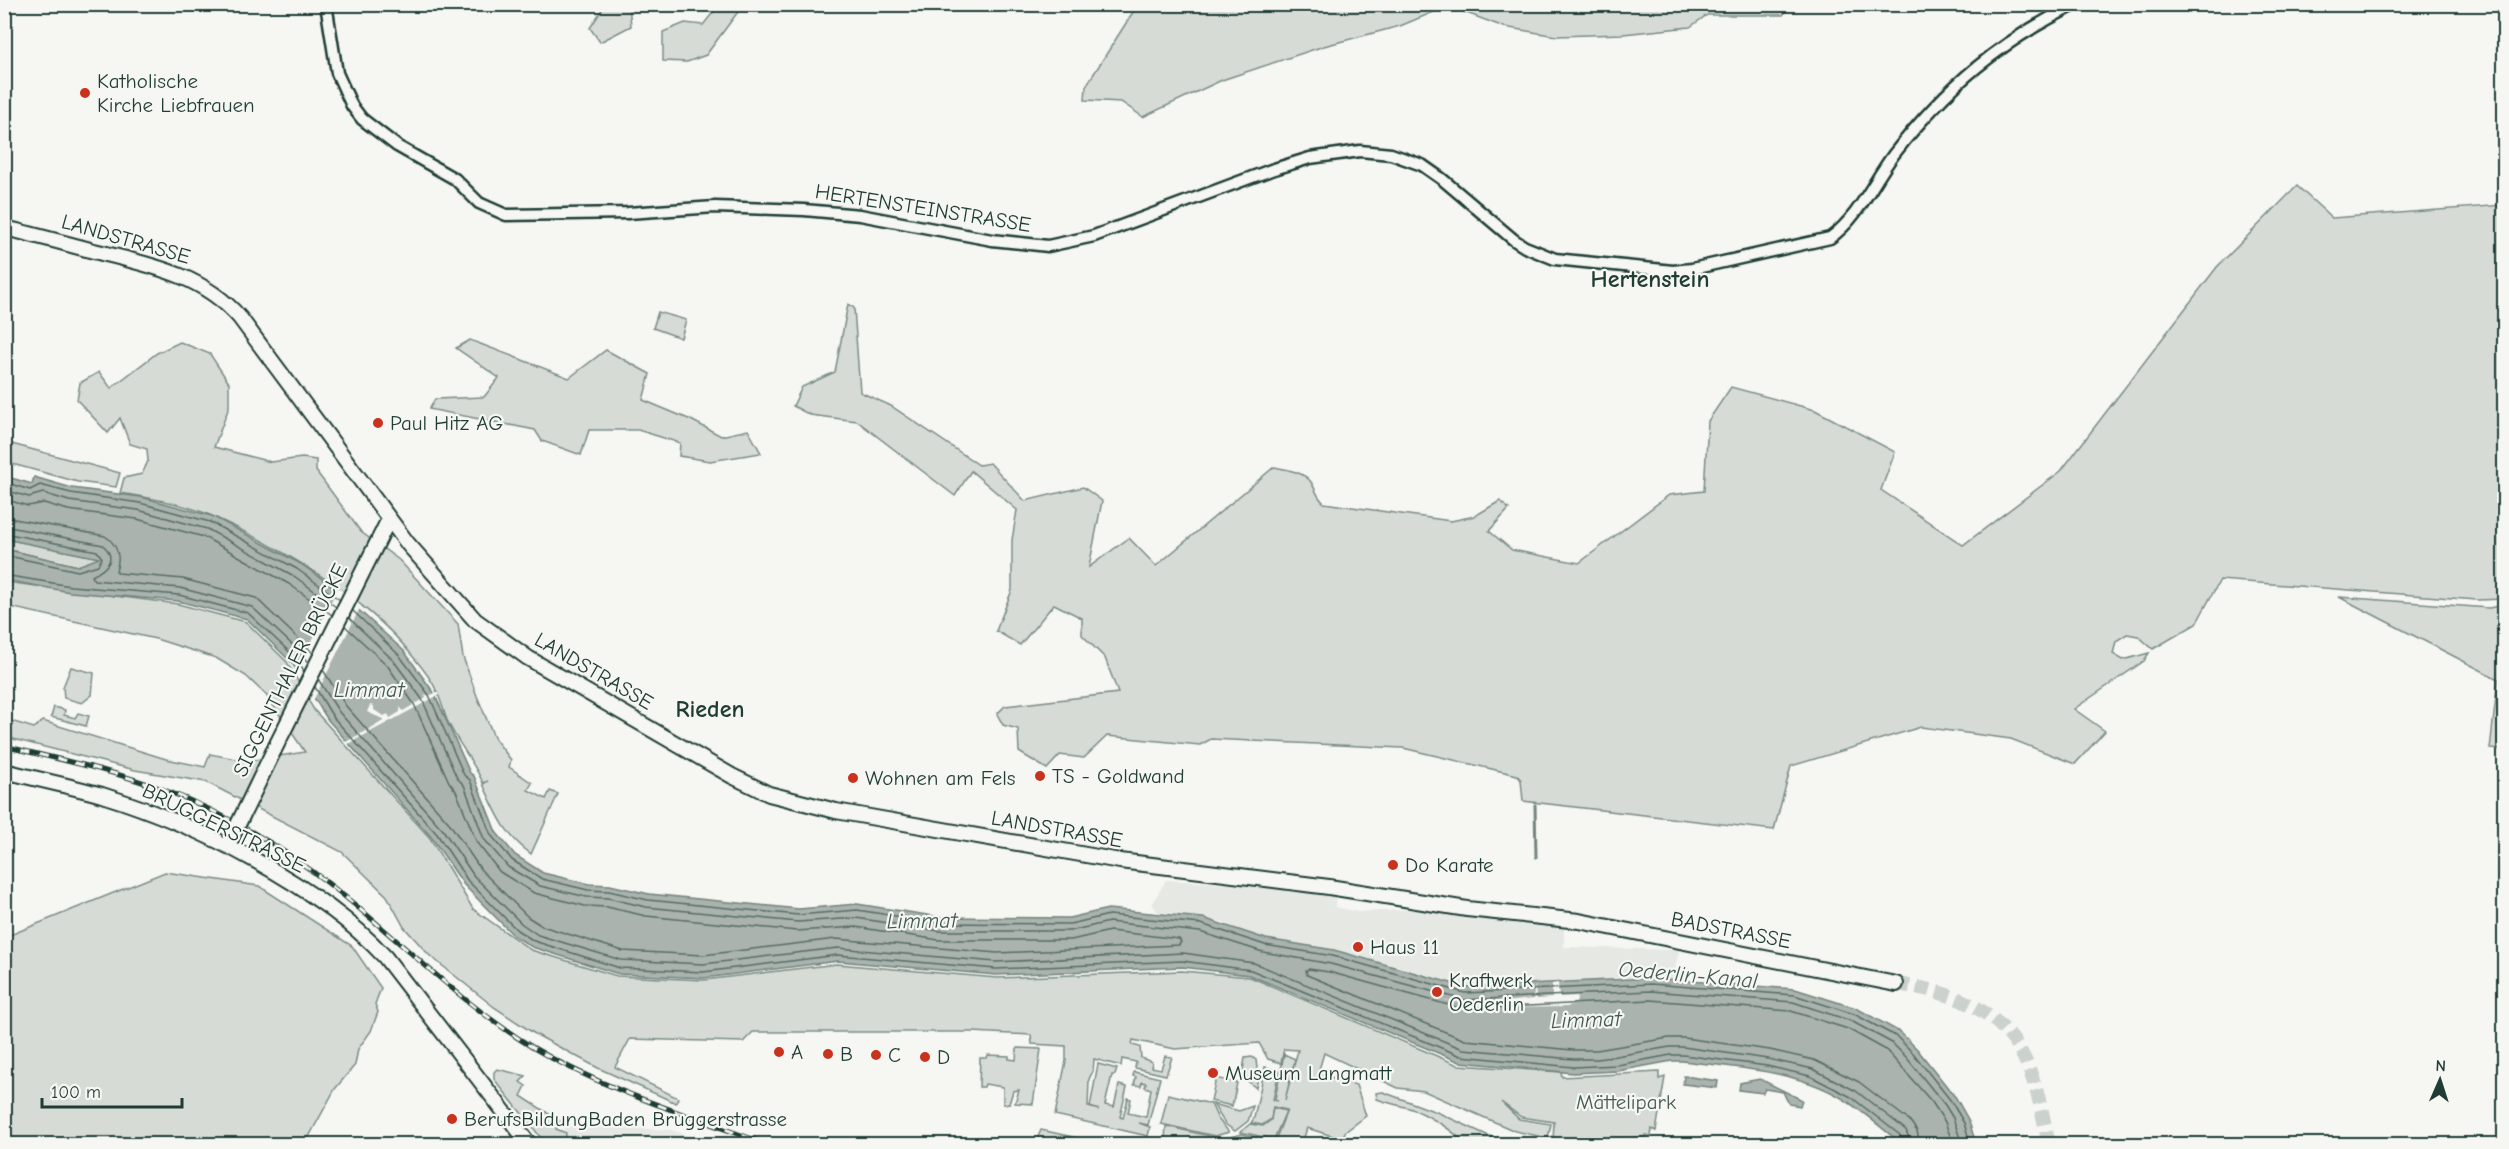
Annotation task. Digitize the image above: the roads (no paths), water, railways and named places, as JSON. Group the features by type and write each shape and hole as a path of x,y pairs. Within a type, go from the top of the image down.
{"main road":[{"name":"LANDSTRASSE","path":"4,228 163,269 192,279 214,293 240,318 389,519 456,601 496,636 528,658 732,776 769,794 836,812 1120,861 1329,887 1467,909 1565,920"},
{"name":"SIGGENTHALER BRÜCKE","path":"228,844 374,545 389,519"},
{"name":"BRUGGERSTRASSE","path":"4,771 122,802 228,844 313,895 373,944 402,978 529,1144"},
{"name":"BADSTRASSE","path":"1565,920 1892,983"}],"street":[{"name":"HERTENSTEINSTRASSE","path":"326,4 337,73 352,106 362,119 397,146 455,179 479,203 506,215 628,213 715,207 804,210 860,215 1001,242 1048,246 1094,236 1271,170 1310,158 1360,150 1391,153 1422,165 1514,240 1555,259 1673,271 1692,269 1830,238 1843,228 1859,208 1883,169 1920,120 1969,71 2021,34 2078,4"}],"water":[{"name":"Limmat","path":"4,476 32,484 34,477 72,488 141,497 212,516 301,564 331,585 404,651 434,693 470,773 474,776 496,832 515,855 543,873 589,884 610,885 649,894 799,909 857,904 940,917 1069,918 1108,909 1203,918 1266,939 1334,950 1465,987 1651,978 1795,989 1856,1008 1900,1032 1917,1049 1956,1098 1969,1121 1976,1144 1898,1144 1896,1139 1830,1091 1768,1072 1682,1061 1618,1071 1573,1073 1460,1062 1249,975 1182,967 996,975 838,961 704,978 619,974 532,947 513,935 464,885 432,838 328,720 292,663 247,619 178,601 70,592 5,580 5,549 78,566 99,558 5,539"},
{"path":"1684,1076 1718,1081 1717,1088 1683,1084"},
{"path":"1760,1079 1802,1100 1800,1106 1789,1104 1783,1092 1765,1089 1763,1093 1739,1090 1740,1083"}],"waterway":[{"path":"1535,805 1536,857"}],"tunnel":[{"path":"1896,984 1940,993 1960,1000 1996,1021 2010,1036 2032,1077 2049,1144"}],"railway":[{"path":"4,746 143,782 180,796 232,821 282,850 328,883 471,1004 532,1047 617,1089 766,1144"}],"place":[{"name":"Katholische Kirche Liebfrauen","path":"85,93"},
{"name":"Paul Hitz AG","path":"378,423"},
{"name":"TS - Goldwand","path":"1040,776"},
{"name":"Wohnen am Fels","path":"853,778"},
{"name":"Do Karate","path":"1393,865"},
{"name":"Haus 11","path":"1358,947"},
{"name":"Kraftwerk Oederlin","path":"1437,992"},
{"name":"A","path":"779,1052"},
{"name":"B","path":"828,1054"},
{"name":"C","path":"876,1055"},
{"name":"D","path":"925,1057"},
{"name":"Museum Langmatt","path":"1213,1073"},
{"name":"BerufsBildungBaden Bruggerstrasse","path":"452,1119"}],"district":[{"name":"Hertenstein","path":"1650,279"},
{"name":"Rieden","path":"710,709"}],"water label":[{"name":"Oederlin-Kanal","path":"1688,975"}],"park label":[{"name":"Mättelipark","path":"1626,1102"}]}
